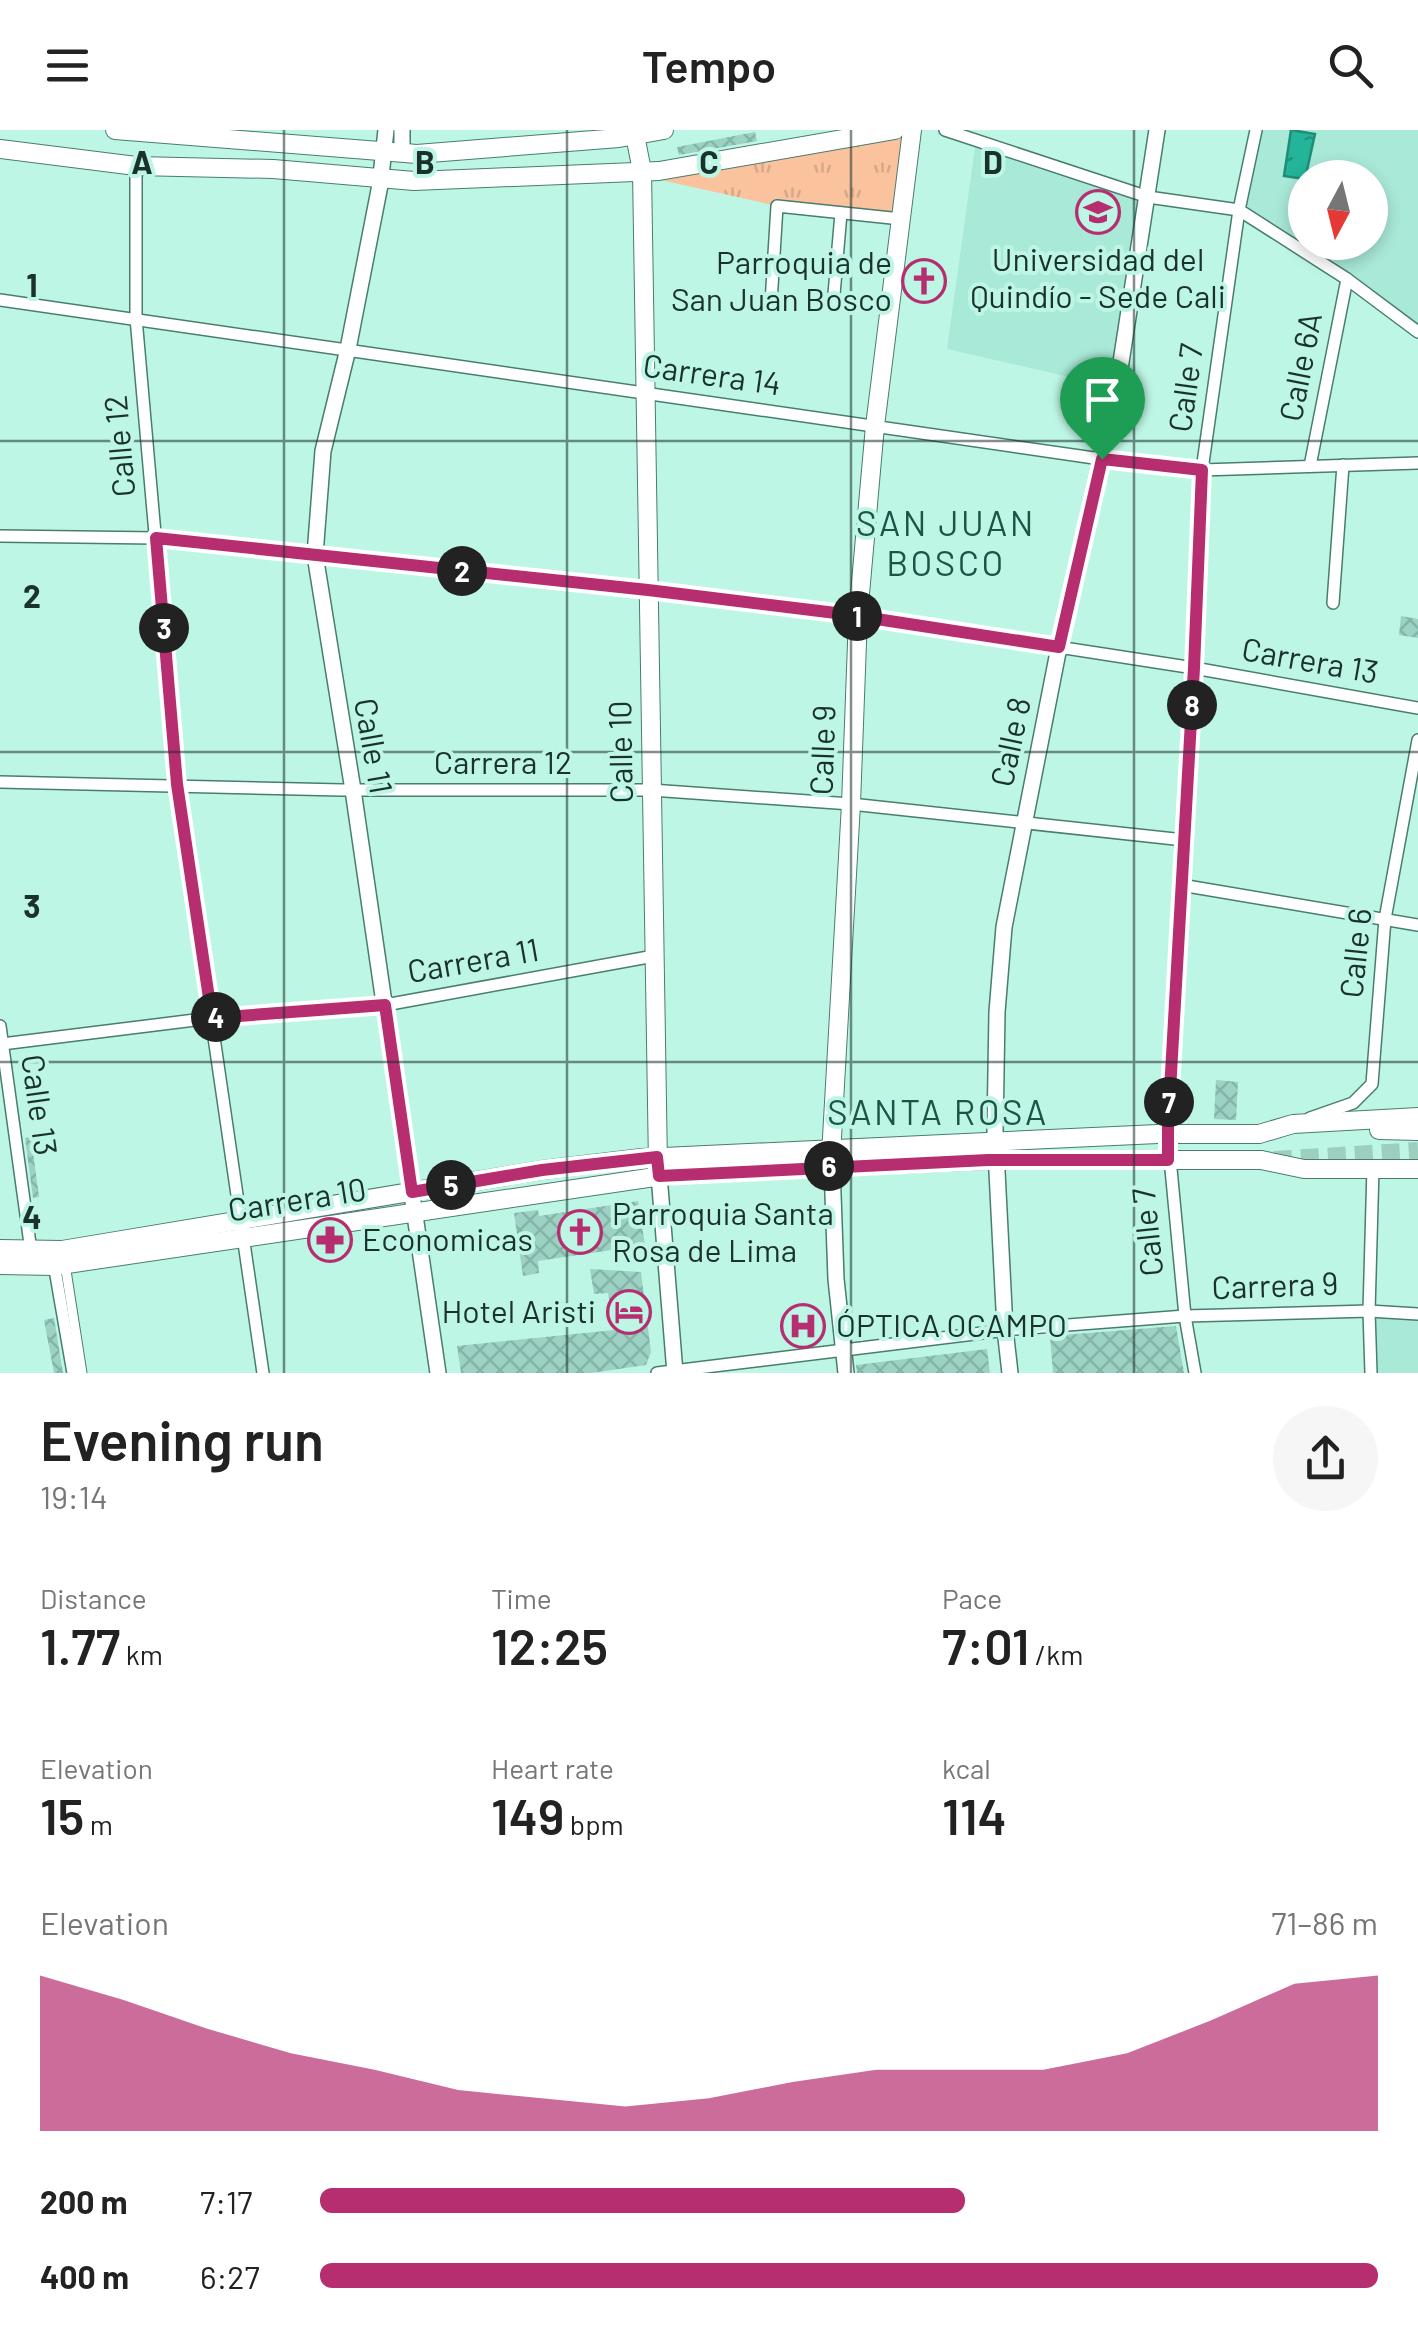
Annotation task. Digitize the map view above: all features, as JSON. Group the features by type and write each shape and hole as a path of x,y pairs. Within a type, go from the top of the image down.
{"main road":[{"path":"126,131 417,154 664,130"},
{"path":"0,149 136,166 273,169 414,181 659,171 895,130"},
{"name":"Calle 9","path":"832,1156 852,804 858,616 875,426 912,130"},
{"name":"Calle 10","path":"635,132 642,171 658,1166"},
{"path":"1263,1134 1293,1124 1418,1117"},
{"path":"1263,1134 1418,1130"},
{"name":"Carrera 10","path":"0,1265 57,1260 240,1229 412,1192 542,1170 832,1156 996,1140 1263,1134"},
{"name":"Carrera 10","path":"832,1156 1267,1160 1304,1169 1418,1170"},
{"name":"Carrera 10","path":"240,1229 415,1212 658,1166"},
{"name":"Carrera 10","path":"0,1249 31,1251 57,1260"}],"street":[{"name":"Calle 11","path":"386,130 394,151"},
{"name":"Calle 11","path":"402,130 382,177 323,451 315,555 354,790 438,1373"},
{"path":"945,130 1148,196 1240,210 1347,279 1418,332"},
{"name":"Calle 8","path":"1010,1373 996,1160 997,1012 1004,927 1022,823 1117,388 1157,130"},
{"name":"Calle 7","path":"1195,1373 1168,1134 1202,470 1240,210 1256,130"},
{"name":"Calle 12","path":"136,166 136,318 177,784 264,1373"},
{"path":"770,303 777,206 900,219"},
{"path":"833,306 842,213"},
{"name":"Calle 6A","path":"1310,466 1347,279"},
{"name":"Carrera 14","path":"0,300 1102,459 1202,470 1418,463"},
{"path":"1333,604 1343,464"},
{"name":"Carrera 13","path":"0,536 156,538 648,590 858,616 1194,668 1418,708"},
{"name":"Calle 6","path":"1293,1124 1353,1103 1372,1084 1385,919 1418,740"},
{"name":"Carrera 12","path":"0,782 354,790 651,790 852,804 1184,840"},
{"path":"1181,886 1418,925"},
{"name":"Carrera 11","path":"2,1044 212,1018 385,1005 654,956"},
{"name":"Calle 13","path":"0,1026 31,1251"},
{"name":"Calle 9","path":"832,1156 846,1373"},
{"name":"Calle 10","path":"658,1166 675,1372"},
{"path":"1371,1373 1373,1168"},
{"path":"57,1260 73,1373"},
{"path":"57,1260 82,1373"},
{"name":"Carrera 9","path":"657,1373 1005,1329 1186,1316 1369,1310 1418,1314"}],"shaded area":[{"path":"1256,130 1418,130 1418,332 1313,260 1388,260 1388,160 1288,160 1288,243 1240,210"},
{"path":"976,140 1148,197 1117,388 947,349"},
{"path":"1369,1311 1418,1314 1418,1373 1371,1373"}],"green space":[{"path":"912,130 901,219 777,206 661,180 642,182"}],"water":[{"path":"1291,130 1315,134 1309,160 1288,160 1288,177 1284,176"}],"building":[{"path":"755,132 757,141 679,155 677,147"},
{"path":"1401,616 1418,619 1418,638 1399,635"},
{"path":"1216,1080 1238,1082 1236,1120 1214,1119"},
{"path":"31,1137 39,1197 33,1198 25,1138"},
{"name":"Parroquia Santa Rosa de Lima","path":"638,1201 645,1245 538,1261 539,1273 523,1276 514,1213 538,1210 539,1216"},
{"name":"Hotel Aristi","path":"590,1269 641,1272 651,1352 646,1365 591,1373 461,1373 457,1346 614,1330 608,1293 594,1294"},
{"path":"54,1318 63,1373 54,1373 44,1320"},
{"path":"1176,1326 1184,1373 1053,1373 1050,1336"},
{"path":"987,1349 990,1373 857,1373 856,1365"}],"tunnel":[{"path":"1274,1160 1418,1151"}],"place":[{"name":"Universidad del Quindío - Sede Cali","path":"1098,212"},
{"name":"Parroquia de San Juan Bosco","path":"924,281"},
{"name":"Parroquia Santa Rosa de Lima","path":"580,1232"},
{"name":"Economicas","path":"330,1240"},
{"name":"Hotel Aristi","path":"629,1312"},
{"name":"ÓPTICA OCAMPO","path":"803,1326"}],"district":[{"name":"SAN JUAN BOSCO","path":"946,544"},
{"name":"SANTA ROSA","path":"938,1113"}],"route":[{"path":"1102,459 1202,470 1168,1160 988,1160 659,1176 657,1157 542,1170 412,1192 385,1005 212,1018 177,784 156,538 648,590 844,614 1059,647 1102,459"}]}
